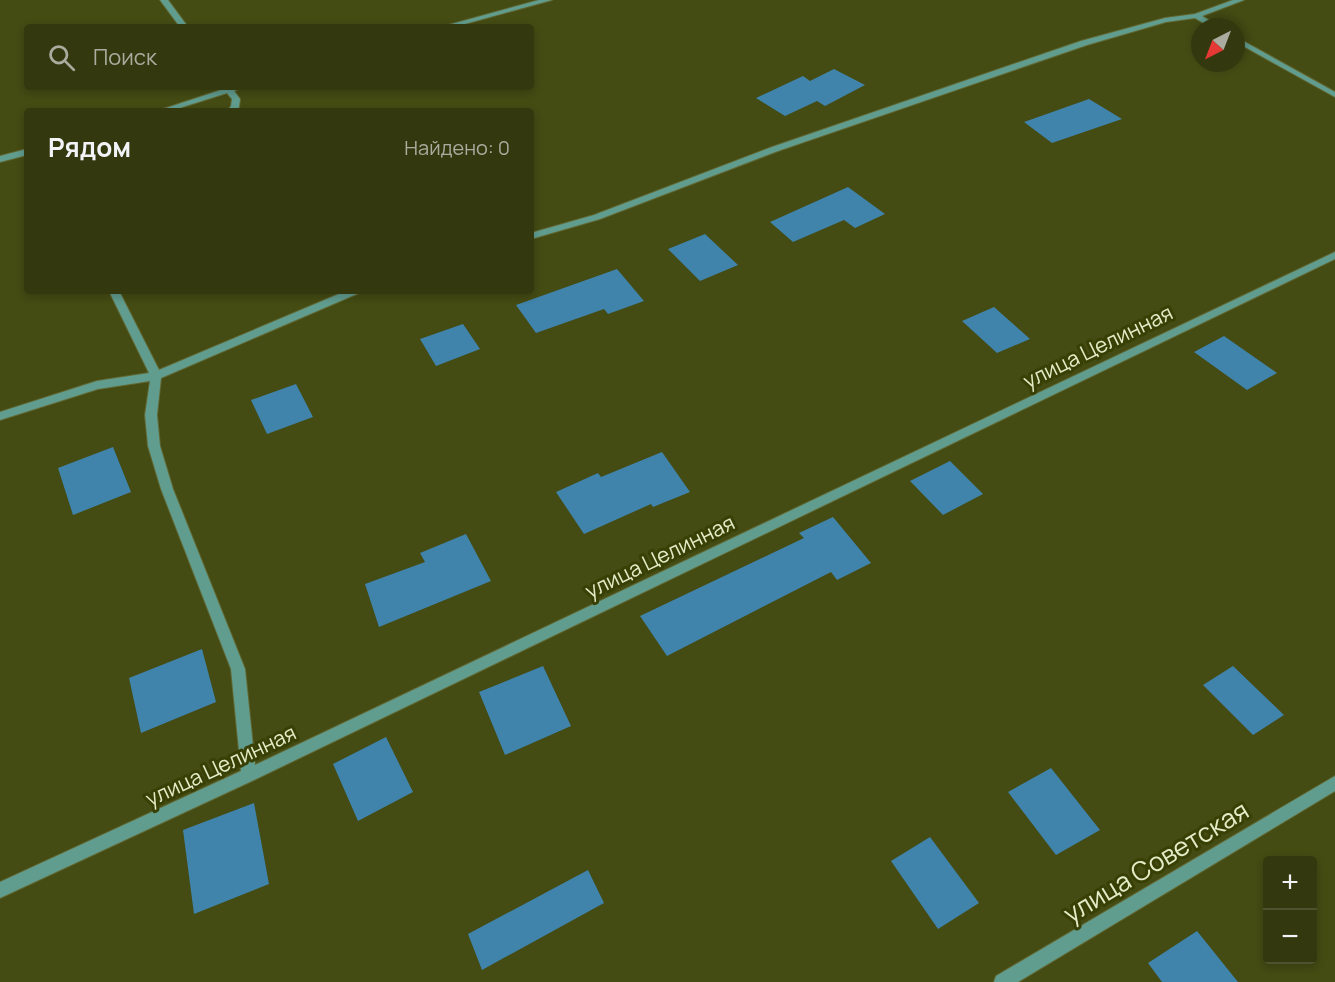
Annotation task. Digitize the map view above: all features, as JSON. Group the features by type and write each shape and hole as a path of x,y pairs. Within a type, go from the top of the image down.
{"street":[{"path":"164,0 182,24"},
{"path":"456,24 548,0"},
{"path":"534,235 597,217 775,149 1084,42 1165,20 1196,15 1240,0"},
{"path":"1196,15 1201,18"},
{"path":"1245,44 1335,95"},
{"path":"170,108 222,90"},
{"path":"229,90 236,99 234,108"},
{"path":"0,159 24,153"},
{"name":"улица Целинная","path":"0,890 249,775 1335,255"},
{"path":"115,294 156,376 151,415 154,446 168,489 238,669 249,775"},
{"path":"0,416 97,385 156,376 348,294"},
{"name":"улица Советская","path":"1002,982 1335,783"}],"building":[{"path":"834,69 865,85 825,106 817,101 785,116 756,98 803,76 810,81"},
{"path":"1089,99 1122,119 1052,143 1024,122"},
{"path":"848,187 885,214 855,228 844,220 793,242 770,222"},
{"path":"705,234 738,265 700,281 668,249"},
{"path":"617,269 644,301 608,314 604,309 536,333 516,305"},
{"path":"994,307 1030,339 997,353 962,321"},
{"path":"463,324 480,349 436,366 420,339"},
{"path":"1224,336 1277,373 1247,390 1194,352"},
{"path":"296,384 313,417 267,434 251,400"},
{"path":"113,447 131,492 73,515 58,468"},
{"path":"662,452 690,492 653,507 651,504 584,534 556,492 598,473 601,477"},
{"path":"950,461 983,494 943,515 910,481"},
{"path":"833,517 871,563 837,580 831,572 667,656 640,616 804,538 799,533"},
{"path":"466,534 491,581 379,627 365,584 425,562 420,553"},
{"path":"202,649 216,702 141,733 129,678"},
{"path":"543,666 571,726 505,755 479,692"},
{"path":"1233,666 1284,715 1253,735 1203,685"},
{"path":"386,737 413,792 358,821 333,764"},
{"path":"1051,768 1100,830 1056,855 1008,792"},
{"path":"254,803 269,884 194,914 183,830"},
{"path":"930,837 979,903 938,929 891,861"},
{"path":"588,870 604,903 482,970 468,934"},
{"path":"1197,931 1238,982 1162,982 1148,963"}]}
